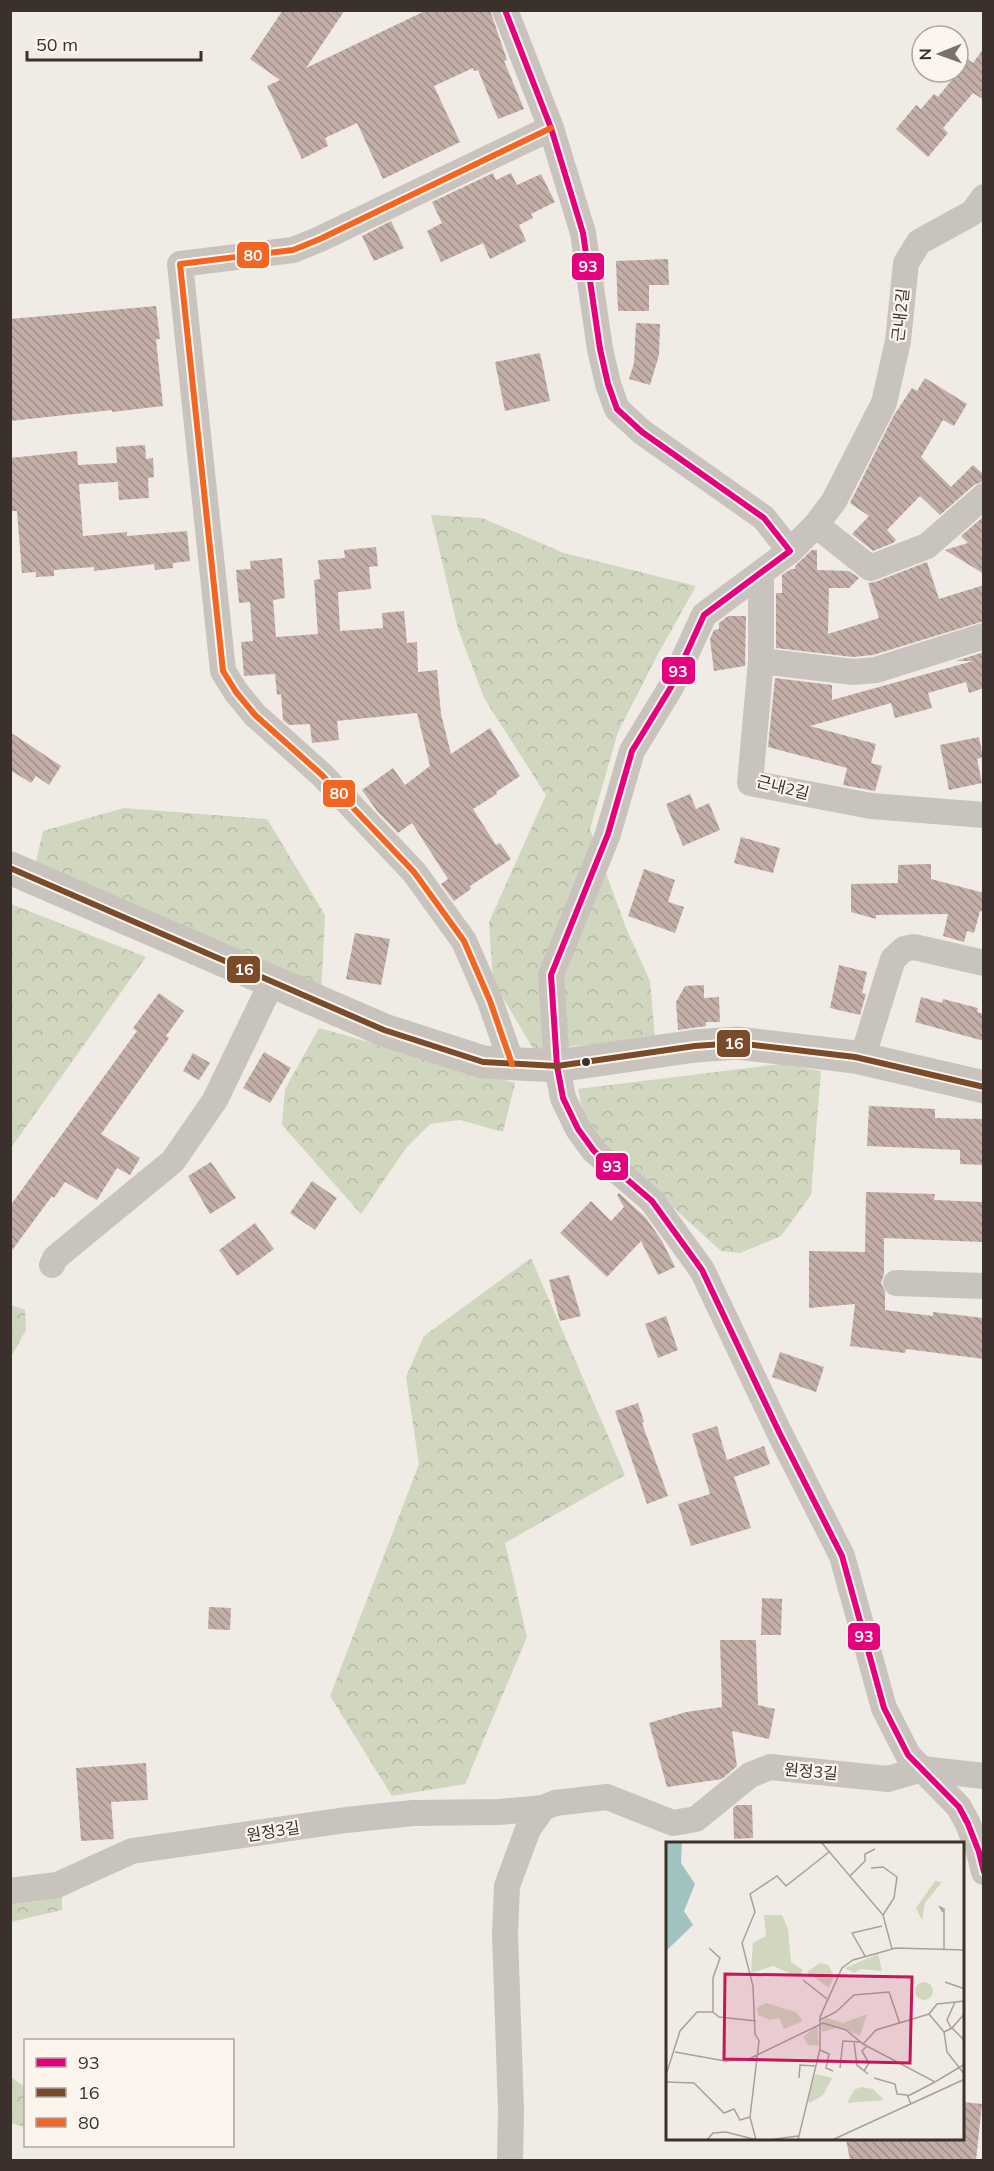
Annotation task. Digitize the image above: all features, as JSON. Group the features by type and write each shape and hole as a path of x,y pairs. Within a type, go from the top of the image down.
{"street":[{"path":"505,10 551,129 583,233 600,350 617,409 642,432 764,518 790,551"},
{"path":"512,1064 490,1000 464,941 414,872 322,775 255,715 236,692 224,671 180,264 293,250 551,129"},
{"name":"근내2길","path":"557,1066 551,975 608,834 632,751 671,687 704,615 790,551 816,525 834,501 884,403 898,341 906,263 919,242 972,213 984,197"},
{"path":"816,525 870,568 927,546 984,496"},
{"name":"근내2길","path":"761,573 761,661 750,783 872,806 984,815"},
{"path":"761,661 852,672 876,670 984,636"},
{"path":"10,868 384,1030 483,1062 557,1066 695,1046 737,1043 862,1059 984,1088"},
{"path":"862,1059 893,960 904,949 914,947 984,963"},
{"path":"52,1265 55,1258 173,1161 215,1100 273,982"},
{"path":"557,1066 563,1098 578,1129 594,1151 652,1201 702,1270 779,1432 843,1556 884,1708 908,1755 959,1807 972,1833 984,1872"},
{"path":"896,1283 984,1286"},
{"name":"원정3길","path":"10,1891 57,1885 132,1851 413,1813 500,1812 543,1808 555,1803 607,1797 673,1823 696,1819 750,1775 770,1767 888,1779 922,1769 984,1776"},
{"path":"510,2160 507,1886 528,1829 543,1808"}],"green space":[{"path":"431,515 482,518 564,553 696,586 618,732 590,829 626,928 650,981 655,1038 534,1050 493,981 489,922 546,795 484,698 458,629"},
{"path":"124,808 267,819 325,915 321,995 34,871 43,831"},
{"path":"11,904 146,957 11,1148"},
{"path":"319,1028 515,1083 503,1132 460,1120 430,1124 406,1148 361,1214 282,1125 285,1089"},
{"path":"780,1064 821,1071 811,1195 781,1236 740,1253 721,1251 586,1128 578,1089"},
{"path":"531,1258 625,1475 505,1543 527,1637 465,1784 392,1796 330,1696 419,1464 406,1377 424,1336"},
{"path":"11,1305 25,1310 26,1330 11,1357"},
{"path":"62,1891 62,1910 11,1922 11,1900"},
{"path":"11,2077 24,2086 24,2127 11,2123"}],"building":[{"path":"283,10 345,10 306,68 427,10 490,10 507,60 504,61 524,109 498,119 478,70 474,71 473,68 434,86 460,142 383,179 357,123 325,138 328,146 302,159 267,86 280,80 250,59"},
{"path":"984,48 984,100 973,93 943,128 948,133 928,157 896,129 916,105 921,109 934,94 938,97 948,84 970,84 970,61 973,63"},
{"path":"493,173 496,180 511,173 517,185 541,174 555,202 531,214 533,218 519,225 526,241 490,259 483,243 441,262 427,231 442,223 432,202"},
{"path":"391,221 404,248 374,261 362,236"},
{"path":"668,259 669,285 649,285 649,311 618,311 616,261"},
{"path":"156,306 160,339 156,339 163,406 10,421 10,319"},
{"path":"636,323 660,324 659,355 650,385 629,379 634,363"},
{"path":"540,353 550,401 505,411 495,362"},
{"path":"925,378 967,404 954,426 943,420 921,457 951,487 973,465 984,475 984,481 974,485 940,515 920,496 887,530 896,540 873,551 852,534 869,516 850,503 894,415 912,388 917,391"},
{"path":"145,445 146,459 153,458 154,477 148,478 149,498 119,500 118,482 79,484 83,536 127,532 127,536 187,531 190,561 173,563 173,568 155,570 154,564 94,571 94,567 54,570 54,576 36,577 36,572 22,573 17,511 10,511 10,458 77,451 78,465 117,463 116,447"},
{"path":"983,517 984,574 945,550 968,543 961,536"},
{"path":"376,547 378,566 369,567 371,589 338,592 340,631 383,628 382,613 404,611 407,643 417,642 418,672 437,670 441,714 451,754 490,728 520,776 473,809 496,845 500,843 511,859 470,886 471,889 454,901 441,884 448,879 412,823 398,833 377,811 362,790 393,768 405,785 430,766 417,713 337,721 339,740 312,743 310,724 289,725 283,720 281,694 277,695 275,674 244,676 241,642 253,641 250,602 239,603 236,570 251,569 250,561 282,558 285,598 273,600 276,637 318,634 314,580 320,579 318,560 345,558 344,550"},
{"path":"812,550 817,550 817,570 849,571 859,578 849,588 829,588 828,634 879,618 868,583 927,562 939,599 984,585 984,621 873,655 853,657 776,648 776,593 782,593 782,575 795,569 795,566"},
{"path":"728,616 746,616 745,666 714,671 710,639 714,630 719,629 719,623"},
{"path":"984,652 984,688 969,693 966,682 928,693 932,708 895,718 891,703 810,726 876,744 871,763 882,766 875,791 843,785 847,768 768,747 775,678 832,685 832,700 973,661 956,661"},
{"path":"10,732 61,766 49,785 36,776 31,783 10,770"},
{"path":"979,737 983,757 977,759 982,783 949,790 940,745"},
{"path":"690,794 696,809 709,803 720,830 683,846 666,804"},
{"path":"741,837 780,848 773,873 734,863"},
{"path":"931,864 931,879 984,893 984,912 980,911 974,933 967,931 964,942 943,936 948,914 876,915 876,919 851,912 851,884 898,883 898,865"},
{"path":"644,869 675,880 668,902 684,907 675,933 628,916"},
{"path":"355,933 390,939 381,985 346,979"},
{"path":"839,965 867,972 862,993 866,994 860,1015 830,1008"},
{"path":"704,985 704,998 719,997 720,1022 706,1022 706,1026 678,1030 676,1002 685,986"},
{"path":"159,993 184,1011 166,1036 169,1038 101,1134 140,1158 130,1175 117,1168 97,1200 65,1182 10,1253 10,1206 137,1031 133,1028"},
{"path":"921,997 942,1003 943,999 978,1008 977,1012 984,1014 984,1041 915,1022"},
{"path":"264,1052 291,1068 270,1103 243,1088"},
{"path":"193,1053 210,1063 199,1080 183,1071"},
{"path":"869,1106 935,1109 935,1118 984,1119 984,1165 960,1164 960,1150 867,1146"},
{"path":"211,1162 236,1198 210,1214 188,1176"},
{"path":"312,1181 337,1198 315,1230 290,1213"},
{"path":"866,1192 935,1194 934,1200 984,1202 984,1242 884,1238 884,1274 881,1283 885,1292 885,1310 933,1316 933,1312 984,1318 984,1359 906,1349 905,1353 850,1346 855,1304 809,1308 809,1251 865,1252"},
{"path":"619,1193 646,1218 662,1241 675,1267 658,1275 641,1241 607,1277 560,1233 591,1201 611,1221 624,1207 617,1195"},
{"path":"255,1223 274,1249 237,1276 219,1250"},
{"path":"569,1275 581,1316 560,1321 549,1280"},
{"path":"666,1316 678,1350 658,1358 645,1324"},
{"path":"780,1352 824,1367 816,1392 772,1377"},
{"path":"638,1403 644,1422 642,1423 668,1496 647,1504 615,1411"},
{"path":"717,1426 727,1460 764,1446 770,1464 734,1477 751,1528 691,1546 678,1504 710,1494 692,1434"},
{"path":"762,1598 782,1599 781,1635 761,1635"},
{"path":"209,1607 231,1608 230,1630 208,1629"},
{"path":"720,1640 756,1640 758,1705 775,1709 769,1739 732,1731 737,1766 722,1779 667,1787 649,1723 686,1712 722,1707"},
{"path":"146,1763 148,1800 111,1802 114,1839 81,1841 76,1768"},
{"path":"737,1805 752,1805 753,1838 734,1839 733,1808"},
{"path":"964,2102 982,2104 976,2160 850,2160 846,2141 964,2141"}],"transit line":[{"name":"93","path":"505,10 551,128 583,233 600,349 608,384 617,409 642,432 764,518 790,551 704,615 671,687 632,751 608,834 551,975 557,1066 563,1098 578,1129 594,1151 652,1201 702,1270 779,1432 842,1556 884,1708 908,1755 959,1807 979,1852 984,1872"},
{"name":"80","path":"512,1064 490,1001 464,941 414,872 322,775 255,715 236,692 223,671 180,264 293,250 551,128"},
{"name":"16","path":"10,868 384,1030 483,1062 557,1066 695,1046 737,1043 855,1057 984,1087"}]}
